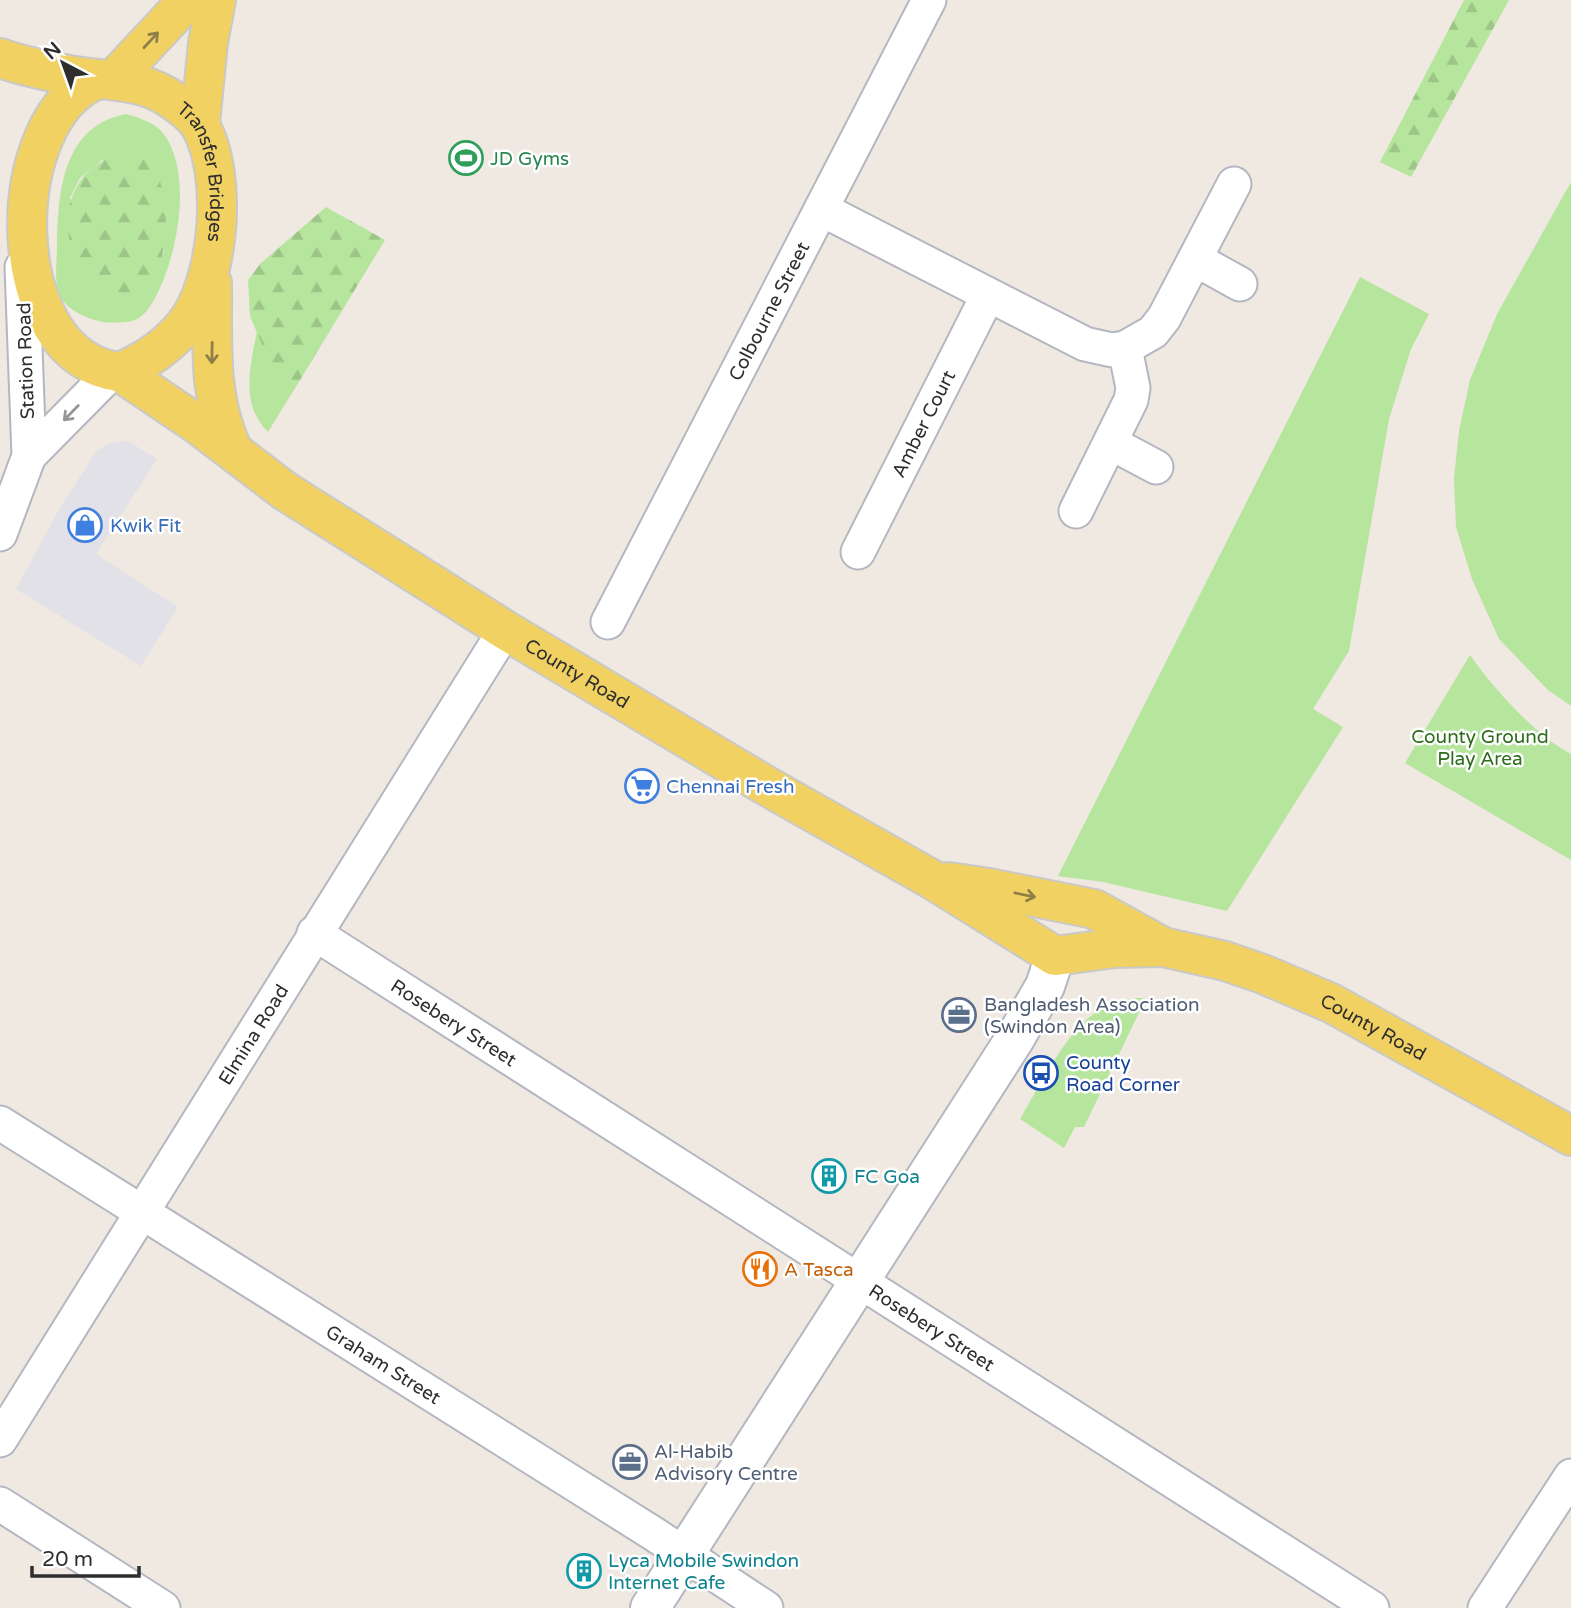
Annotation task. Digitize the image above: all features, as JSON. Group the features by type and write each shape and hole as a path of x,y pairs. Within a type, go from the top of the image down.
{"main road":[{"path":"116,372 81,358 54,338 33,304 22,267 10,194 45,120 67,95 83,84 106,80 188,0"},
{"path":"200,124 208,43 216,0"},
{"name":"Transfer Bridges","path":"0,58 29,66 151,87 176,102 200,124 211,156 216,198 211,260 197,305 183,327 150,356 136,366 116,372"},
{"path":"211,260 213,389 217,411 232,449"},
{"name":"County Road","path":"116,372 232,449 285,491 505,630 765,785 933,880 1055,956 1115,948 1163,947 1238,965 1331,1003 1571,1136"},
{"name":"County Road","path":"933,880 1094,909 1163,947"}],"street":[{"name":"Colbourne Street","path":"608,622 929,0"},
{"path":"821,209 1085,344 1112,350 1125,348 1153,332 1164,318 1234,184"},
{"path":"1195,260 1240,284"},
{"name":"Station Road","path":"0,534 29,456 22,267"},
{"name":"Amber Court","path":"858,552 988,295"},
{"path":"1076,511 1131,400 1133,388 1125,348"},
{"name":"Station Road","path":"29,456 116,372"},
{"path":"1111,443 1156,467"},
{"name":"Elmina Road","path":"0,1440 505,630"},
{"name":"Rosebery Street","path":"314,933 1372,1608"},
{"path":"650,1608 1014,1040 1045,986 1055,956"},
{"name":"Graham Street","path":"0,1123 685,1554 766,1608"},
{"path":"1485,1608 1571,1476"},
{"path":"0,1504 163,1608"}],"shaded area":[{"name":"Kwik Fit","path":"128,441 157,459 96,554 178,607 141,666 16,589 60,508 95,453 108,443"}],"green space":[{"path":"1464,0 1509,0 1411,177 1380,162"},
{"path":"126,114 159,129 172,149 180,190 176,234 165,275 156,296 139,318 123,322 103,322 78,313 62,300 57,284 62,184 76,147 88,132 105,121","holes":["102,160 164,196 164,252 143,289 133,295 117,293 70,198 80,178"]},
{"path":"123,155 146,160 157,173 166,212 166,234 156,275 146,288 132,295 111,291 91,279 77,261 69,240 68,218 73,196 83,177 100,163"},
{"path":"1571,182 1571,706 1548,690 1499,639 1472,579 1456,527 1454,479 1459,431 1470,380 1497,314"},
{"path":"326,207 385,240 297,385 272,368 250,316 248,280 260,264"},
{"path":"1360,277 1429,314 1411,349 1389,419 1349,651 1313,709 1343,727 1227,911 1103,882 1058,876"},
{"path":"257,331 272,368 297,385 268,432 253,410 250,397 250,371"},
{"name":"County Ground Play Area","path":"1470,655 1516,710 1544,736 1571,754 1571,860 1405,763"},
{"path":"1146,998 1084,1127 1075,1127 1064,1148 1020,1119 1052,1064 1081,1025 1106,1006"}],"place":[{"name":"JD Gyms","path":"466,158"},
{"name":"Kwik Fit","path":"85,525"},
{"name":"Chennai Fresh","path":"642,786"},
{"name":"Bangladesh Association (Swindon Area)","path":"959,1015"},
{"name":"County Road Corner","path":"1041,1073"},
{"name":"FC Goa","path":"829,1176"},
{"name":"A Tasca","path":"760,1269"},
{"name":"Al-Habib Advisory Centre","path":"630,1462"},
{"name":"Lyca Mobile Swindon Internet Cafe","path":"584,1571"}]}
